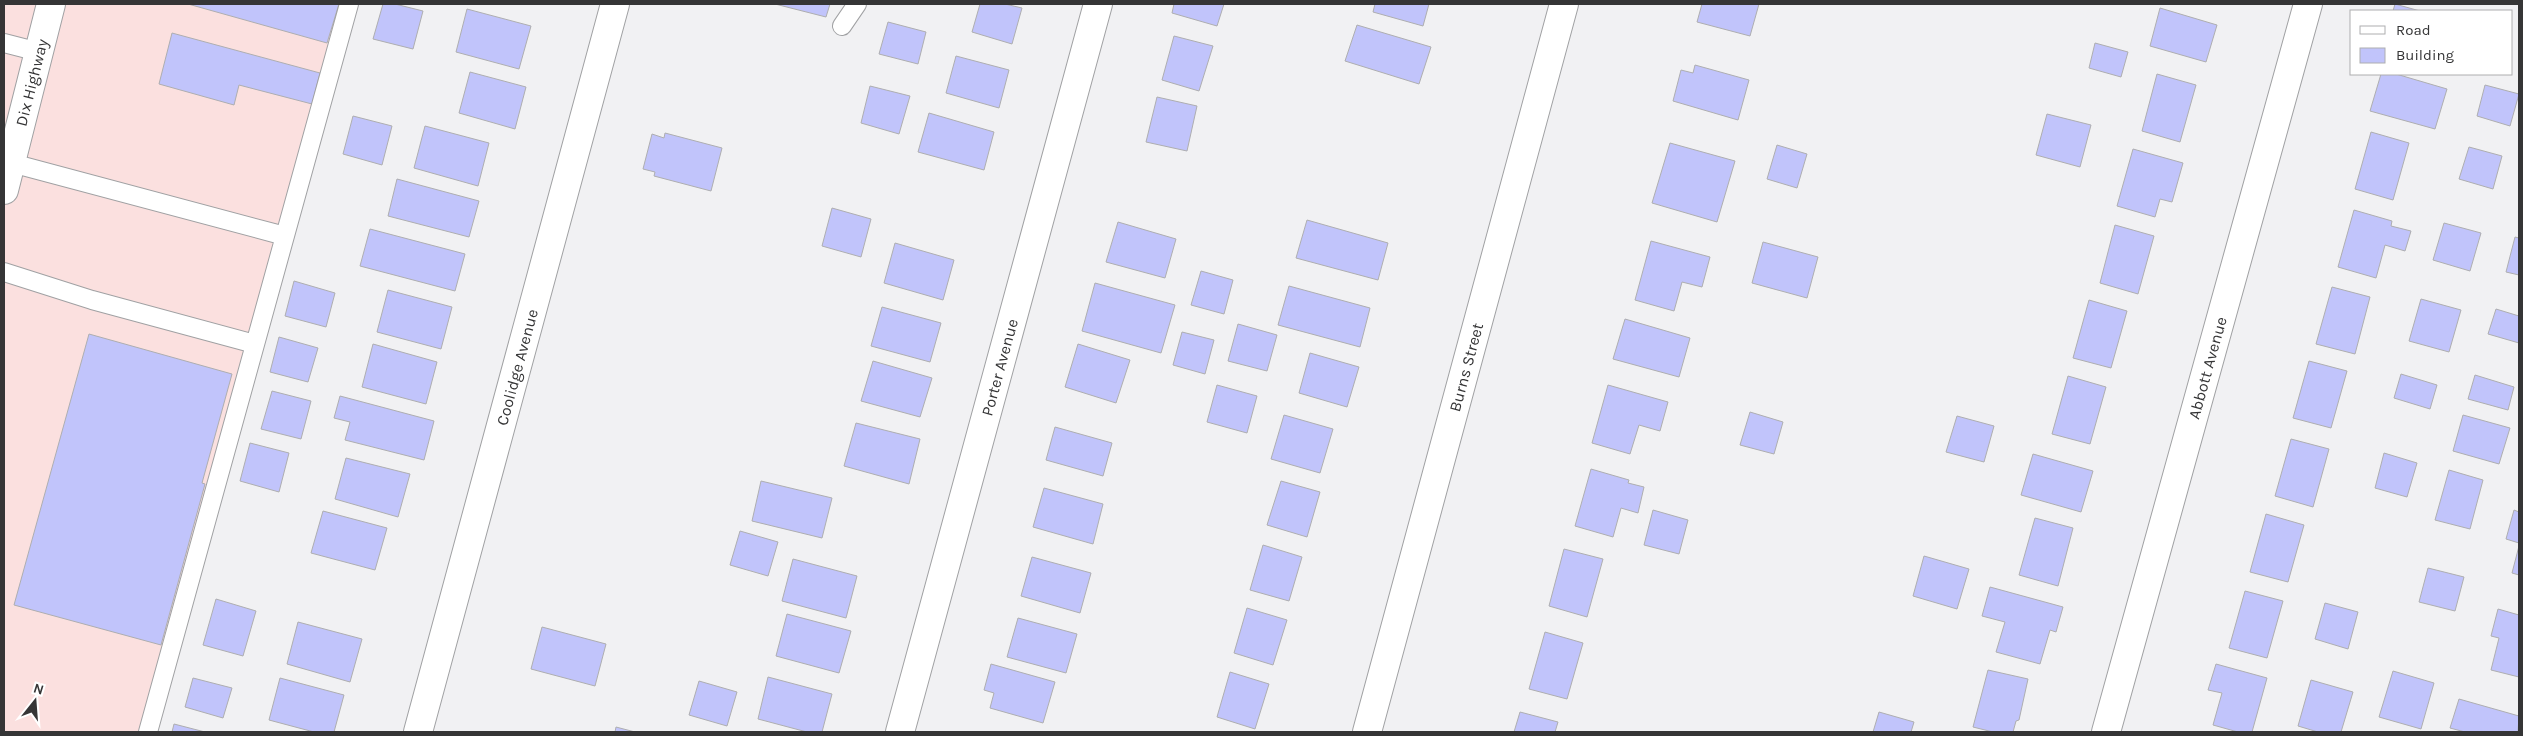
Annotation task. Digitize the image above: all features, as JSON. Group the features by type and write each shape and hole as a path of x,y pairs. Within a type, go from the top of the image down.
{"street":[{"name":"Dix Highway","path":"4,190 7,162 51,4"},
{"name":"Coolidge Avenue","path":"418,732 615,4"},
{"name":"Porter Avenue","path":"900,732 1098,4"},
{"name":"Burns Street","path":"1367,732 1564,4"},
{"name":"Abbott Avenue","path":"2106,732 2308,4"}],"lane":[{"path":"148,732 349,4"},
{"path":"842,26 856,4"},
{"path":"4,43 39,52"},
{"path":"7,162 285,236"},
{"path":"4,272 92,300 255,344"}],"shaded area":[{"path":"4,4 349,4 148,732 4,732"}],"building":[{"path":"188,4 339,4 327,43"},
{"path":"383,4 395,4 423,11 413,49 373,39"},
{"path":"775,4 830,4 826,17"},
{"path":"980,4 1005,4 1022,8 1012,44 972,32"},
{"path":"1174,4 1224,4 1217,26 1172,13"},
{"path":"1375,4 1429,4 1423,26 1373,12"},
{"path":"1702,4 1759,4 1750,36 1697,22"},
{"path":"2395,4 2416,10 2393,10"},
{"path":"2160,8 2217,25 2206,62 2150,46"},
{"path":"467,9 531,26 519,69 456,52"},
{"path":"888,22 926,32 918,64 879,54"},
{"path":"1357,25 1431,47 1419,84 1345,61"},
{"path":"172,33 320,73 312,104 239,85 234,105 159,84"},
{"path":"1174,36 1213,46 1199,91 1162,80"},
{"path":"2095,43 2128,52 2121,77 2089,68"},
{"path":"956,56 1009,70 999,108 946,93"},
{"path":"1695,65 1749,80 1738,120 1673,101 1681,70 1693,73"},
{"path":"470,72 526,87 515,129 459,113"},
{"path":"2157,74 2196,85 2180,142 2142,131"},
{"path":"2381,75 2399,75 2447,89 2435,129 2370,111"},
{"path":"2485,85 2519,94 2510,126 2477,116"},
{"path":"870,86 910,96 899,134 861,123"},
{"path":"1157,97 1197,106 1187,151 1146,142"},
{"path":"929,113 994,132 984,170 918,152"},
{"path":"2047,114 2091,125 2080,167 2036,155"},
{"path":"353,116 392,126 382,165 343,154"},
{"path":"425,126 489,143 478,186 414,168"},
{"path":"2371,132 2409,143 2393,200 2355,189"},
{"path":"665,133 722,148 711,191 654,176 655,172 643,169 652,134 664,138"},
{"path":"1670,143 1735,161 1717,222 1652,203"},
{"path":"1777,145 1807,154 1797,188 1767,179"},
{"path":"2469,147 2502,156 2493,189 2459,179"},
{"path":"2133,149 2183,163 2172,202 2160,199 2155,217 2117,206"},
{"path":"397,179 479,201 469,237 388,216"},
{"path":"832,208 871,219 861,257 822,246"},
{"path":"2354,210 2392,221 2391,226 2411,231 2405,251 2385,245 2376,278 2338,267"},
{"path":"1307,220 1388,243 1378,280 1296,258"},
{"path":"1118,222 1176,239 1165,278 1106,262"},
{"path":"2444,223 2481,233 2470,271 2433,260"},
{"path":"2115,225 2154,236 2138,294 2100,283"},
{"path":"370,229 465,254 455,291 360,266"},
{"path":"2515,237 2519,238 2519,275 2506,272"},
{"path":"1651,241 1710,257 1702,287 1682,282 1674,311 1635,300"},
{"path":"1763,242 1818,257 1807,298 1752,283"},
{"path":"895,243 954,260 943,300 884,283"},
{"path":"1201,271 1233,280 1224,314 1191,305"},
{"path":"294,281 335,293 326,327 285,316"},
{"path":"1095,283 1175,305 1161,353 1082,331"},
{"path":"1289,286 1370,308 1360,347 1278,325"},
{"path":"2332,287 2370,297 2355,354 2316,344"},
{"path":"388,290 452,307 441,349 377,332"},
{"path":"2421,299 2461,310 2449,352 2409,341"},
{"path":"2089,300 2127,311 2111,368 2073,358"},
{"path":"882,307 941,323 930,362 871,346"},
{"path":"2496,309 2519,316 2519,343 2488,334"},
{"path":"1625,319 1690,338 1679,377 1613,359"},
{"path":"1238,324 1277,335 1267,371 1228,361"},
{"path":"1182,332 1214,340 1205,374 1173,365"},
{"path":"89,334 232,374 202,483 205,484 161,645 14,605"},
{"path":"279,337 318,348 308,382 270,372"},
{"path":"373,344 437,362 426,404 362,387"},
{"path":"1078,344 1130,360 1116,403 1065,387"},
{"path":"1310,353 1359,367 1347,407 1299,393"},
{"path":"873,361 932,378 920,417 861,401"},
{"path":"2309,361 2347,371 2331,428 2293,418"},
{"path":"2401,374 2437,385 2430,409 2394,398"},
{"path":"2475,375 2514,387 2508,410 2468,399"},
{"path":"2068,376 2106,387 2090,444 2052,434"},
{"path":"1217,385 1257,396 1247,433 1207,422"},
{"path":"1608,385 1668,402 1660,431 1639,425 1630,454 1592,443"},
{"path":"272,391 311,401 301,439 261,429"},
{"path":"340,396 434,421 424,460 345,440 350,422 334,418"},
{"path":"1750,412 1783,422 1774,454 1740,445"},
{"path":"1284,415 1333,429 1320,473 1271,459"},
{"path":"2463,415 2510,428 2499,464 2453,451"},
{"path":"1957,416 1994,426 1984,462 1946,452"},
{"path":"856,423 920,439 909,484 844,466"},
{"path":"1055,427 1112,443 1103,476 1046,460"},
{"path":"2291,439 2329,449 2313,507 2275,496"},
{"path":"250,443 289,453 279,492 240,481"},
{"path":"2384,453 2417,463 2407,497 2375,488"},
{"path":"2033,454 2093,471 2081,512 2021,495"},
{"path":"346,458 410,474 398,517 335,499"},
{"path":"1591,469 1629,480 1628,483 1644,487 1638,513 1621,508 1613,537 1575,526"},
{"path":"2449,470 2483,480 2470,529 2435,520"},
{"path":"761,481 832,498 822,538 752,521"},
{"path":"1281,481 1320,492 1307,537 1267,525"},
{"path":"1044,488 1103,504 1093,544 1033,527"},
{"path":"1653,510 1688,520 1679,554 1644,545"},
{"path":"2514,510 2519,512 2519,543 2506,539"},
{"path":"323,511 387,528 375,570 311,553"},
{"path":"2266,514 2304,525 2288,582 2250,572"},
{"path":"2035,518 2073,528 2058,586 2019,575"},
{"path":"740,531 778,542 768,576 730,565"},
{"path":"1263,545 1302,557 1289,601 1250,590"},
{"path":"2519,546 2519,575 2512,573"},
{"path":"1564,549 1603,559 1587,617 1549,606"},
{"path":"1924,556 1969,569 1957,609 1913,596"},
{"path":"1032,557 1091,573 1080,613 1021,596"},
{"path":"793,559 857,576 846,618 782,601"},
{"path":"2428,568 2464,577 2455,611 2419,602"},
{"path":"1990,587 2063,607 2056,632 2050,630 2040,664 1996,652 2005,622 1982,616"},
{"path":"2245,591 2283,601 2267,658 2229,648"},
{"path":"216,599 256,611 243,656 203,645"},
{"path":"2325,603 2358,612 2348,649 2315,639"},
{"path":"1247,608 1287,620 1273,665 1234,653"},
{"path":"2498,609 2519,615 2519,677 2491,670 2499,638 2491,636"},
{"path":"787,614 851,631 839,673 776,656"},
{"path":"1018,618 1077,634 1066,673 1007,657"},
{"path":"298,622 362,639 350,682 287,664"},
{"path":"542,627 606,644 595,686 531,669"},
{"path":"1545,632 1583,643 1567,699 1529,689"},
{"path":"991,664 1055,682 1043,723 990,708 994,693 984,690"},
{"path":"2216,664 2267,678 2252,732 2238,732 2213,725 2222,693 2208,690"},
{"path":"1988,670 2028,679 2019,720 2016,721 2013,732 1993,732 1973,727"},
{"path":"2393,671 2434,683 2421,729 2379,717"},
{"path":"1230,672 1269,684 1255,729 1217,717"},
{"path":"768,677 832,694 822,732 807,732 758,719"},
{"path":"193,678 232,688 223,718 185,707"},
{"path":"280,678 344,695 334,732 314,732 269,720"},
{"path":"2311,680 2353,692 2341,732 2318,732 2298,726"},
{"path":"699,681 737,692 727,726 689,715"},
{"path":"2459,699 2519,716 2518,732 2465,732 2450,728"},
{"path":"1520,712 1558,722 1555,732 1514,732"},
{"path":"1879,712 1914,722 1911,732 1873,732"},
{"path":"174,724 205,732 172,732"},
{"path":"616,727 635,732 615,732"}]}
